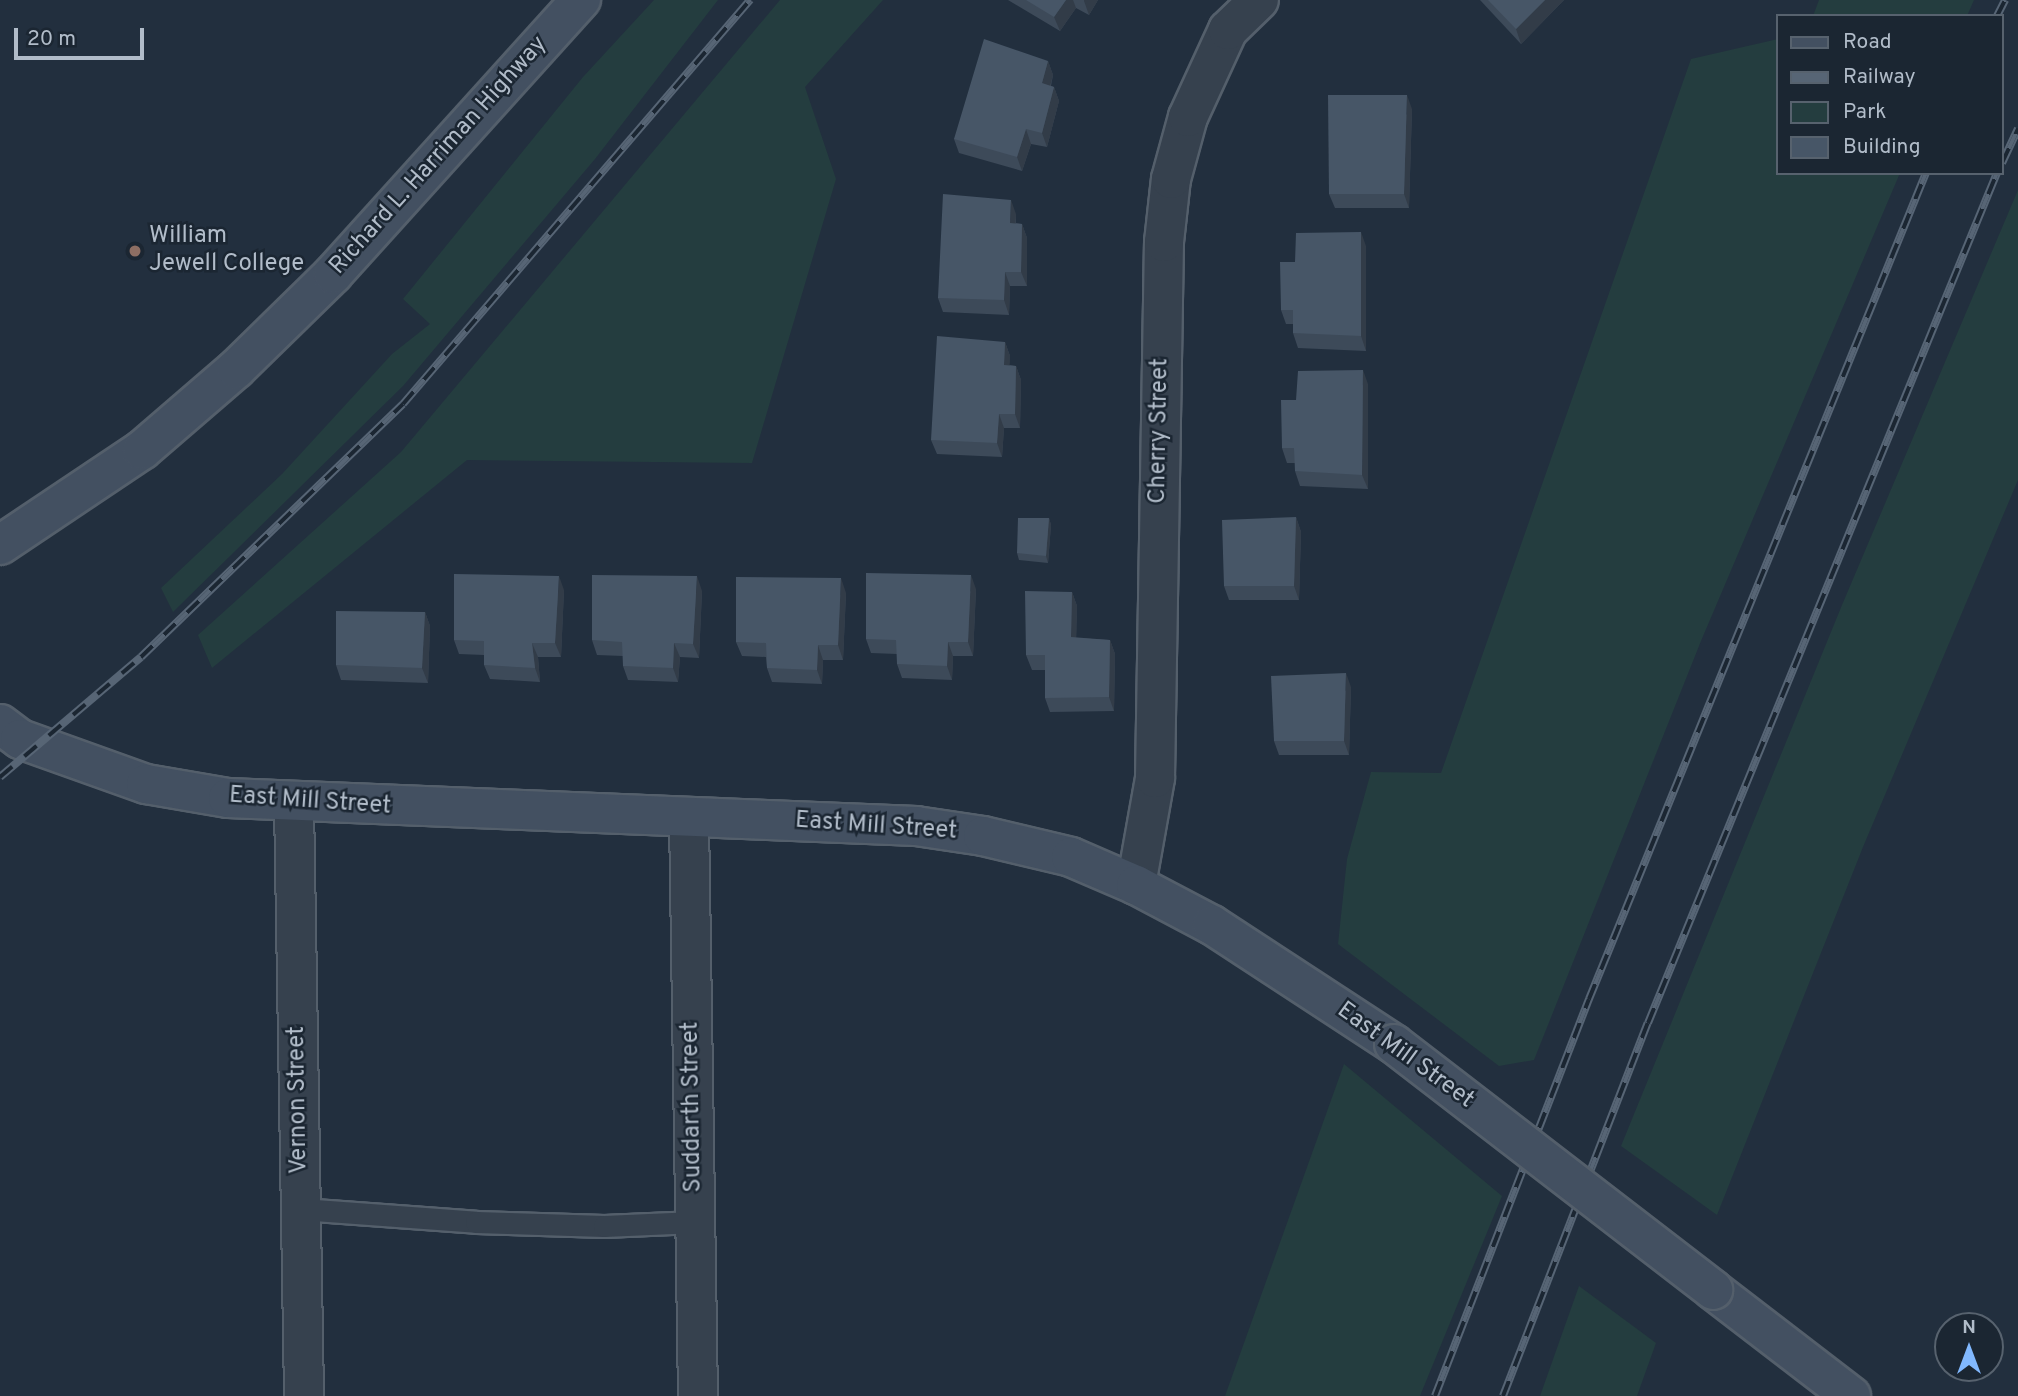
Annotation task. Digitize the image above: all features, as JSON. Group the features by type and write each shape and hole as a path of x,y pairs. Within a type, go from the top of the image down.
{"street":[{"name":"Richard L. Harriman Highway","path":"0,545 142,450 236,369 333,274 581,0"},
{"name":"Cherry Street","path":"1136,884 1155,778 1164,242 1171,179 1188,117 1228,30 1259,0"},
{"name":"East Mill Street","path":"7,734 146,784 295,804 929,828 1071,857 1136,884 1212,925 1394,1044 1852,1396"},
{"name":"Vernon Street","path":"295,804 304,1396"},
{"name":"Suddarth Street","path":"688,818 698,1396"}],"lane":[{"path":"301,1209 476,1222 604,1226 695,1222"}],"green space":[{"path":"654,0 718,0 595,159 403,386 173,612 161,588 282,474 392,354 430,324 403,299 583,77"},
{"path":"780,0 883,0 805,87 836,179 752,463 467,460 212,668 198,635 401,452"},
{"path":"1819,0 1974,0 1968,14 1814,14"},
{"path":"1776,39 1776,175 1899,175 1701,641 1534,1060 1499,1066 1338,944 1347,859 1371,772 1441,773 1691,59"},
{"path":"2018,190 2018,480 1863,847 1717,1215 1621,1146 1842,605"},
{"path":"1344,1064 1502,1196 1420,1396 1225,1396"},
{"path":"1579,1286 1656,1343 1637,1396 1540,1396"}],"building":[{"path":"1026,0 1066,0 1054,17"},
{"path":"1488,0 1545,0 1516,29"},
{"path":"984,39 1048,61 1042,83 1054,87 1042,133 1026,129 1017,157 954,139"},
{"path":"1328,95 1407,95 1404,194 1329,194"},
{"path":"943,194 1011,200 1010,223 1022,224 1021,272 1005,272 1004,300 938,298"},
{"path":"1361,232 1361,336 1293,333 1293,310 1281,310 1280,262 1295,262 1296,233"},
{"path":"937,336 1005,342 1004,365 1016,366 1015,414 999,414 997,443 931,440"},
{"path":"1363,370 1362,475 1295,471 1294,448 1282,448 1281,400 1296,400 1298,371"},
{"path":"1296,517 1294,586 1224,586 1222,520"},
{"path":"1018,518 1049,518 1046,556 1017,553"},
{"path":"866,573 971,575 968,642 948,642 947,666 897,664 896,640 866,639"},
{"path":"454,574 559,576 555,643 532,643 535,668 484,665 484,641 454,640"},
{"path":"592,575 697,576 693,644 674,643 673,668 623,666 622,642 592,640"},
{"path":"736,577 841,578 838,645 818,645 817,670 767,668 766,643 736,642"},
{"path":"1025,591 1072,592 1071,637 1110,640 1109,697 1045,698 1045,655 1026,655"},
{"path":"336,611 425,612 422,668 336,665"},
{"path":"1346,673 1344,741 1274,741 1271,676"}],"railway":[{"path":"0,777 141,657 403,404 750,0"},
{"path":"1998,14 2005,0"},
{"path":"2004,159 2018,129"},
{"path":"1435,1396 1589,999 1925,175"},
{"path":"1503,1396 1648,1023 1996,175"}],"place":[{"name":"William Jewell College","path":"135,251"}]}
